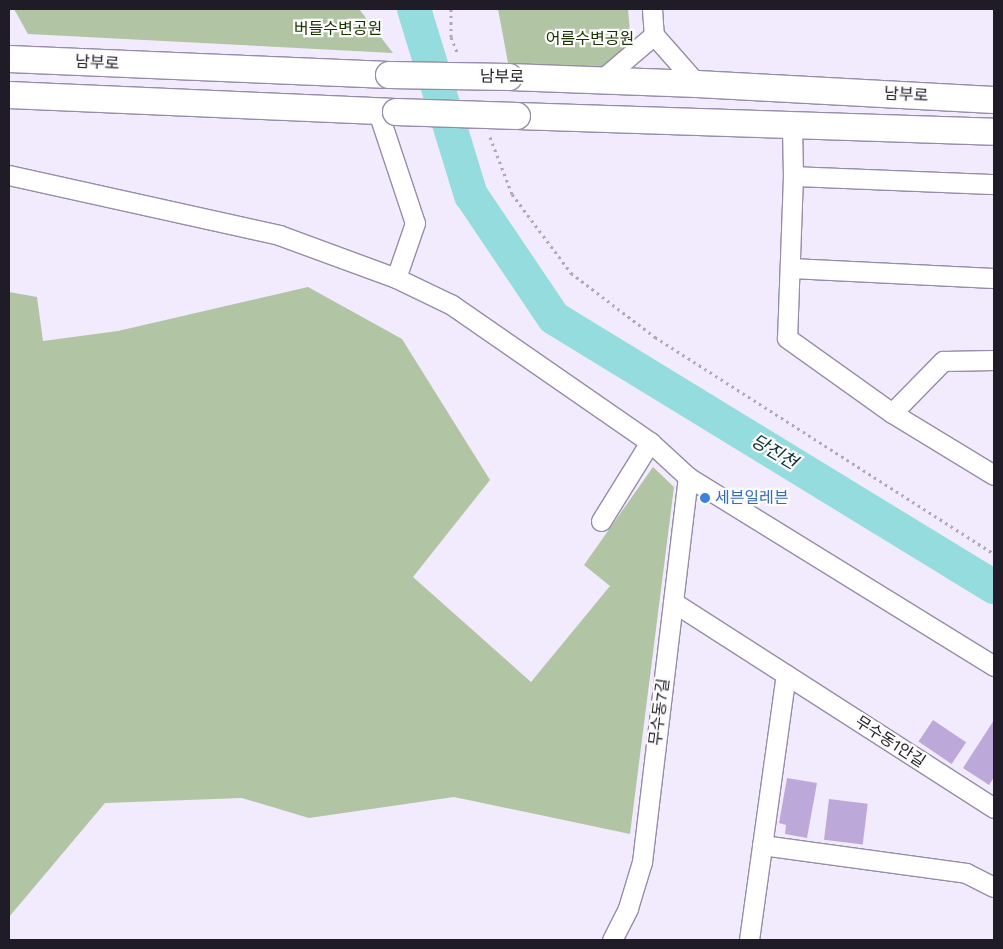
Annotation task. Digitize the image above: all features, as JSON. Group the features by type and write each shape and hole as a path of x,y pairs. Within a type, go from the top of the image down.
{"main road":[{"name":"남부로","path":"9,59 389,75 601,80 994,100"},
{"name":"남부로","path":"9,95 387,112 994,132"}],"street":[{"path":"652,9 654,35 697,84"},
{"path":"601,80 654,35"},
{"path":"387,112 415,223 396,278"},
{"path":"792,124 793,176 786,338 892,413 994,475"},
{"path":"9,175 279,235 396,278 452,305 650,442 688,478 994,666"},
{"path":"793,176 994,184"},
{"path":"790,268 994,278"},
{"path":"892,413 943,361 994,360"},
{"path":"601,521 650,442"},
{"name":"무수동7길","path":"612,940 628,908 642,862 688,478"},
{"name":"무수동1안길","path":"673,602 994,808"},
{"path":"749,940 786,675"},
{"path":"762,845 966,873 994,887"}],"path":[{"path":"451,9 451,36 461,62"},
{"path":"488,132 512,194 571,273 656,337 994,554"}],"green space":[{"name":"버들수변공원","path":"14,9 359,9 393,53 28,34"},
{"name":"어름수변공원","path":"498,9 628,9 631,43 601,70 509,68"},
{"path":"308,287 402,339 490,480 413,577 531,682 610,586 584,565 653,467 674,487 630,834 454,797 309,818 242,798 105,803 9,917 9,292 37,297 43,341 118,331"}],"building":[{"path":"933,720 966,742 952,764 918,742"},
{"path":"994,720 994,777 989,785 963,768"},
{"path":"787,778 817,783 807,838 785,834 786,825 779,823"},
{"path":"829,799 868,804 863,844 824,840"}],"waterway":[{"name":"당진천","path":"414,9 471,195 554,318 994,587"}],"place":[{"name":"세븐일레븐","path":"705,498"}]}
